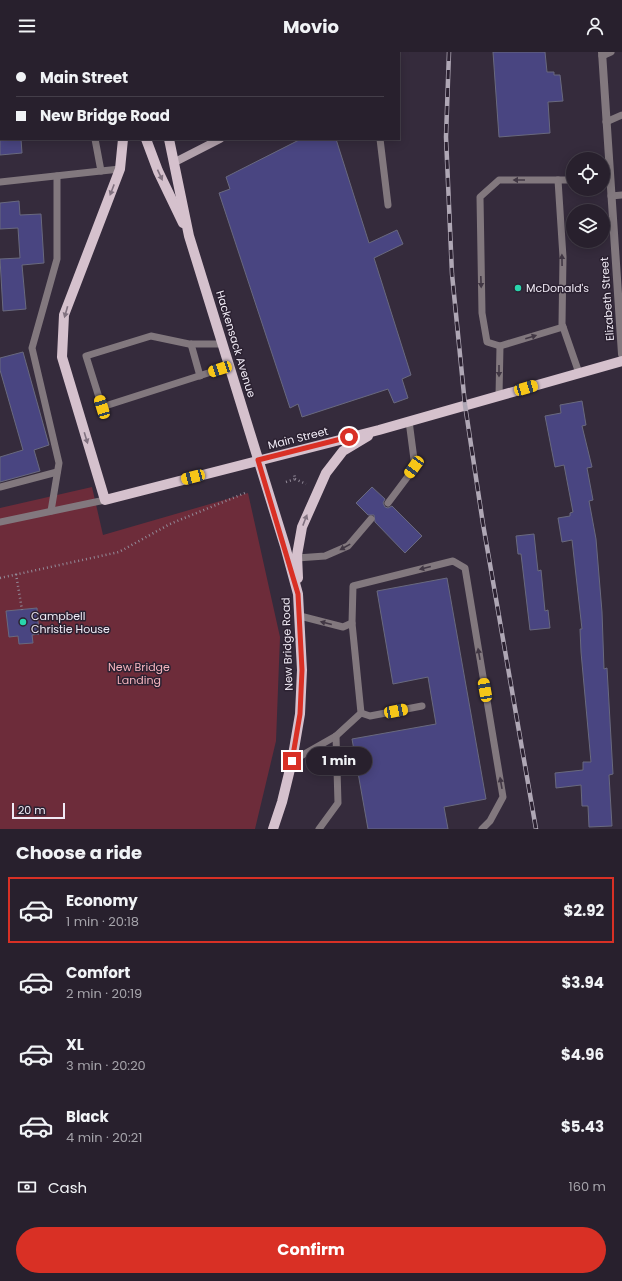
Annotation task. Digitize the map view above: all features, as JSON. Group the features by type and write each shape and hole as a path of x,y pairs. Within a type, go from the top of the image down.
{"main road":[{"path":"105,500 62,357 64,315 120,169 123,140"},
{"name":"Hackensack Avenue","path":"146,140 158,171 189,236"},
{"name":"Hackensack Avenue","path":"170,140 189,236 258,460"},
{"name":"Main Street","path":"105,500 379,430 622,361"},
{"path":"298,594 297,558 302,527 326,473 343,451 379,430"},
{"name":"New Bridge Road","path":"258,460 298,594 300,616 302,670 300,714 292,761 282,802 273,829"}],"street":[{"name":"Elizabeth Street","path":"602,54 607,152"},
{"path":"175,162 218,140"},
{"name":"Elizabeth Street","path":"610,192 622,354"}],"lane":[{"path":"602,54 611,52"},
{"path":"606,122 622,115"},
{"path":"96,140 101,171"},
{"path":"380,140 388,205"},
{"path":"0,182 120,169"},
{"path":"51,511 59,463 32,348 57,259 57,176"},
{"path":"563,327 500,346 487,342 482,313 480,197 499,180 566,180"},
{"path":"558,180 562,257 563,327 579,373"},
{"path":"611,196 622,195"},
{"path":"223,344 191,344 151,336 86,356 102,407 230,366"},
{"path":"191,344 200,376"},
{"path":"499,396 500,346"},
{"path":"388,502 414,467 409,421"},
{"path":"0,487 57,472"},
{"name":"Main Street","path":"0,522 105,500"},
{"path":"297,558 325,556 348,546 371,519"},
{"path":"360,713 352,624 352,586 453,561 464,568 503,797 490,821 482,828"},
{"path":"300,616 343,627 352,624"},
{"path":"360,713 370,716 422,706"},
{"path":"292,761 336,736 360,713"},
{"path":"319,829 338,803 336,736"}],"path":[{"path":"294,473 295,479"},
{"path":"286,482 295,479 306,485"},
{"path":"0,578 120,552 170,524 245,493"},
{"path":"16,574 22,610"}],"green space":[{"name":"New Bridge Landing","path":"92,487 103,535 248,493 280,637 276,741 255,829 0,829 0,508"}],"building":[{"path":"493,52 545,52 547,72 554,72 554,75 560,75 563,101 548,102 550,133 499,137"},
{"path":"0,140 21,140 22,153 0,155"},
{"path":"299,140 336,140 369,243 397,230 403,244 374,258 411,375 402,379 408,398 394,403 388,389 302,417 298,404 290,408 219,193 230,189 226,177"},
{"path":"19,201 20,215 41,214 44,263 22,265 26,309 3,311 0,259 20,258 18,228 0,229 0,203"},
{"path":"23,352 49,445 34,450 40,471 0,482 0,457 23,450 0,370 0,358"},
{"path":"582,401 586,425 582,426 592,467 587,468 593,500 589,501 596,539 602,612 604,669 607,668 613,774 609,775 612,826 589,827 588,806 582,806 581,785 556,788 555,773 583,770 583,762 591,762 581,652 580,629 582,629 572,540 562,542 558,518 570,516 570,513 573,512 564,465 555,467 545,416 561,413 560,405"},
{"path":"372,487 385,499 383,503 385,507 388,508 392,506 422,536 405,553 375,522 374,515 368,515 356,503"},
{"path":"534,534 538,571 541,570 545,611 548,610 550,628 530,630 521,554 518,554 516,536"},
{"path":"447,578 486,799 444,807 448,829 368,829 352,739 436,724 428,677 393,684 377,591"},
{"name":"Campbell Christie House","path":"37,608 39,634 32,635 33,643 19,644 18,636 9,637 6,611"}],"railway":[{"path":"449,52 446,137 452,274 465,405 483,524 536,829"}],"place":[{"name":"McDonald's","path":"518,288"},
{"name":"Campbell Christie House","path":"23,622"}],"route":[{"path":"292,761 300,714 302,670 301,628 298,594 285,546 258,460 349,437"}]}
